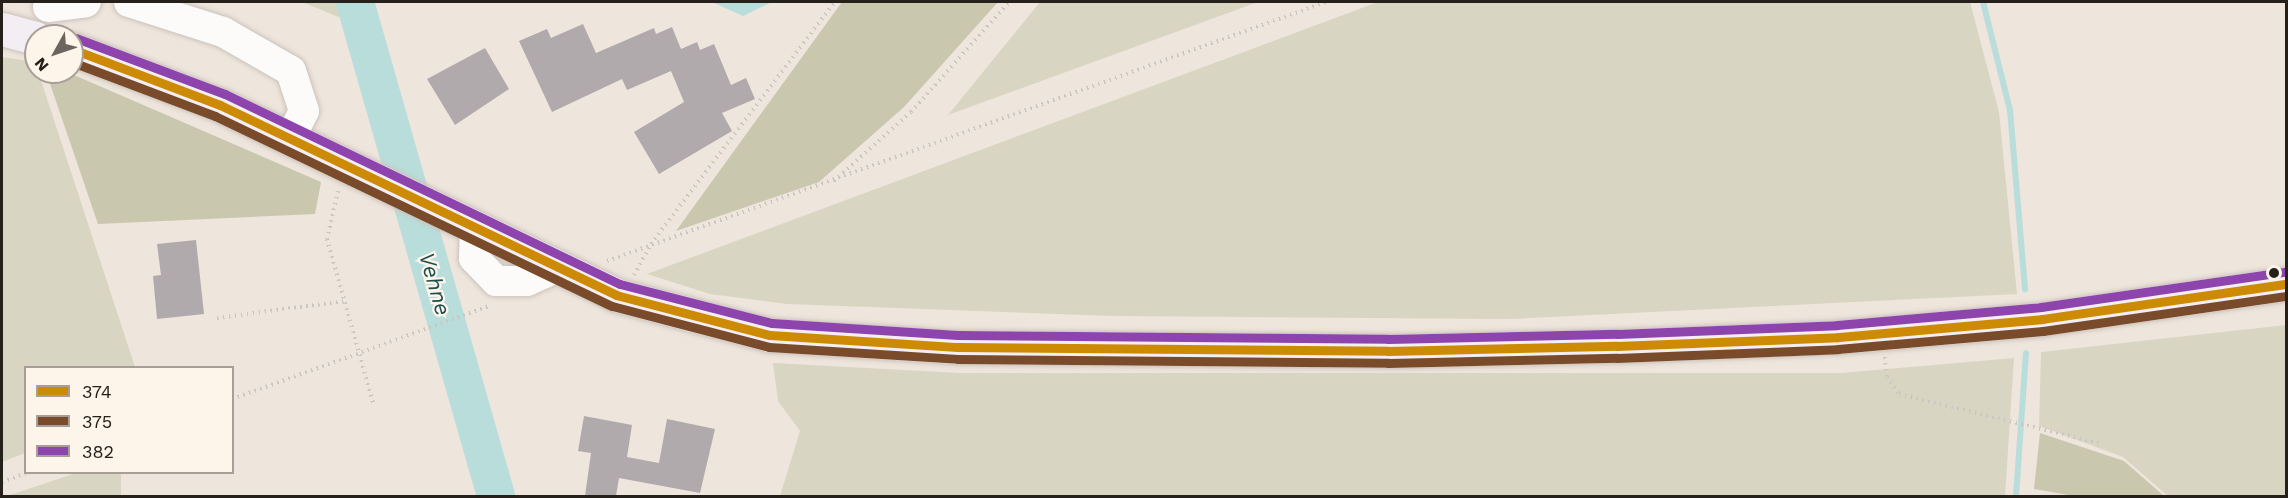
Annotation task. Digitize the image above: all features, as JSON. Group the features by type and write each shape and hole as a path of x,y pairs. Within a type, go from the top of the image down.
{"main road":[{"path":"2,29 24,35"},
{"path":"84,53 140,72 290,138 616,295 692,318 770,335 863,343 1388,351 1838,337 2042,319 2286,284"}],"street":[{"path":"46,24 48,4 86,2"},
{"path":"129,2 223,32 291,71 304,111 290,138"}],"path":[{"path":"642,284 631,281 651,244 835,2"},
{"path":"831,184 911,112 1009,2"},
{"path":"606,262 651,244 831,184 1326,2"},
{"path":"345,164 327,239 374,406"},
{"path":"598,267 609,271"},
{"path":"217,318 345,301"},
{"path":"234,398 467,312"},
{"path":"1882,333 1887,377 1899,394 2098,443"},
{"path":"2,483 24,474"}],"shaded area":[{"path":"302,2 347,2 353,23"},
{"path":"842,2 998,2 904,107 819,182 676,231"},
{"path":"1040,2 1258,2 948,115"},
{"path":"1378,2 1970,2 1999,112 2017,294 1510,319 1111,316 787,304 710,294 647,274"},
{"path":"2,57 24,60 24,84 42,84 135,366 24,366 24,453 2,462"},
{"path":"84,79 321,182 315,214 98,224 50,84 84,84"},
{"path":"2286,325 2286,496 2168,496 2123,457 2039,426 2041,352"},
{"path":"2014,358 2005,496 780,496 800,431 778,401 773,363 960,373 1841,373"},
{"path":"2040,433 2124,461 2164,496 2074,496 2034,489"},
{"path":"73,474 121,474 121,496 7,496"}],"water":[{"path":"712,2 772,2 743,16"}],"building":[{"path":"583,24 596,53 654,28 656,34 672,27 681,49 697,42 700,50 714,44 731,85 746,78 755,99 722,113 732,131 659,174 634,132 684,102 671,71 627,90 622,79 552,112 519,41 547,29 551,38"},
{"path":"485,48 509,89 455,125 427,79"},
{"path":"196,240 204,314 157,319 153,276 161,275 157,244"},
{"path":"584,416 632,425 627,457 659,463 667,419 715,429 700,493 619,478 616,496 585,496 591,453 578,451"}],"waterway":[{"name":"Vehne","path":"355,2 496,496"},
{"path":"1983,2 2010,110 2025,289"},
{"path":"2016,496 2026,353"}],"transit line":[{"name":"382","path":"84,41 225,94 620,284 772,323 958,335 1388,339 1617,334 1837,325 2041,307 2284,272"},
{"name":"374","path":"84,54 220,105 616,295 770,335 958,347 1388,351 1617,346 1838,337 2042,319 2286,284"},
{"name":"375","path":"84,67 215,116 612,306 769,347 958,359 1388,363 1617,358 1838,349 2043,331 2286,296"}]}
